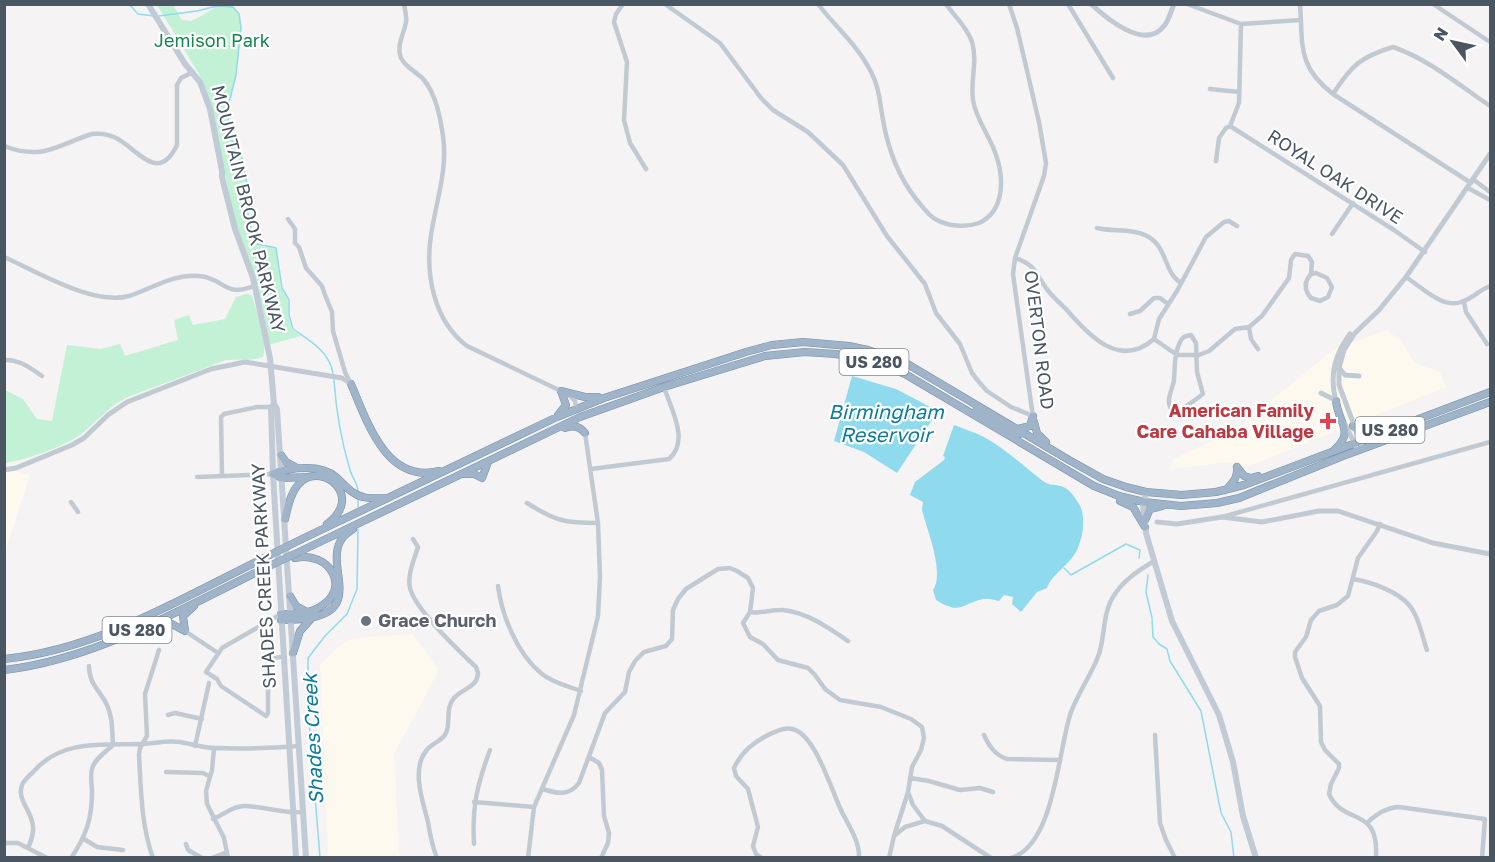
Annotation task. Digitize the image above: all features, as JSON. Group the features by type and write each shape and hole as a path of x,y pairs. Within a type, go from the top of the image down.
{"highway":[{"name":"US 280","path":"4,660 51,652 89,641 557,417 604,398 763,347 803,342 831,343 868,350 904,362 1103,479 1146,492 1182,495 1226,490 1272,476 1491,392"},
{"name":"US 280","path":"4,670 49,662 84,652 148,625 216,592 229,590 301,551 546,433 597,411 664,387 765,356 805,352 854,357 904,374 1094,486 1143,502 1181,506 1217,503 1239,498 1491,402"},
{"path":"904,374 945,393 1024,441 1031,437"},
{"path":"351,384 374,435 384,452 394,461 420,473 450,468"},
{"path":"561,391 585,397 604,398"},
{"path":"557,417 566,405 561,391"},
{"path":"1329,454 1343,442 1346,434 1336,401"},
{"path":"503,454 570,417 576,409"},
{"path":"585,433 587,421 597,411"},
{"path":"1010,431 1020,434 1018,429 1030,426 1034,419"},
{"path":"1034,419 1037,433 1042,439 1085,469"},
{"path":"546,433 574,426 581,428 585,433"},
{"path":"1353,426 1365,434 1387,427 1393,429"},
{"path":"281,454 286,462 300,469"},
{"path":"461,474 474,474 483,478 489,461"},
{"path":"1226,490 1234,481 1237,467 1244,476 1251,478 1263,474 1272,476"},
{"path":"282,474 300,469 328,471 355,494 365,498 389,498"},
{"path":"1066,471 1096,491 1133,507 1145,524"},
{"path":"273,474 322,477 338,487 342,498 342,506 338,515 315,533"},
{"path":"285,519 296,489 302,481 310,477"},
{"path":"1145,524 1150,509 1167,504"},
{"path":"281,617 310,615 329,610 336,603 340,594 337,581 338,546 342,537 368,518"},
{"path":"263,571 295,558 313,557 326,564 337,581"},
{"path":"290,596 296,606 310,615"},
{"path":"185,631 183,616 204,598"},
{"path":"293,653 300,631 310,615"},
{"path":"148,625 168,622 185,631"}],"main road":[{"name":"MOUNTAIN BROOK PARKWAY","path":"148,4 185,64 200,82 210,109 222,177 235,229 254,286 270,365"},
{"name":"SHADES CREEK PARKWAY","path":"270,365 273,474 296,858"},
{"name":"SHADES CREEK PARKWAY","path":"272,405 277,409 281,454 306,858"},
{"path":"1146,492 1143,502 1145,524 1172,621 1219,715 1233,762 1243,816 1256,858"}],"street":[{"path":"404,4 407,21 400,42 401,57 423,79 433,93 443,138 444,169 431,236 429,262 439,312 454,337 467,346 572,397 576,409"},
{"path":"622,4 614,22 628,70 624,120 630,143 646,169"},
{"path":"665,4 720,43 761,98 773,110 808,132 843,165 887,236 925,284 936,313 960,345 972,373 987,391 1034,419"},
{"path":"818,4 866,60 879,93 888,143 907,186 934,218 952,225 965,226 980,222 990,215 997,206 1001,193 996,154 973,101 975,63 971,40 965,27 946,4"},
{"name":"OVERTON ROAD","path":"1009,4 1040,122 1046,163 1038,197 1016,258 1013,279 1034,419 1031,437"},
{"path":"1068,4 1113,78"},
{"path":"1091,4 1111,22 1126,30 1148,34 1159,31 1165,26 1174,4"},
{"path":"1187,4 1241,24 1301,20"},
{"path":"1300,4 1302,48 1308,68 1321,85 1471,184 1491,200"},
{"path":"1433,4 1491,42"},
{"path":"1216,161 1219,138 1230,126 1239,103 1241,24"},
{"path":"1333,94 1347,72 1357,62 1393,47 1408,52 1491,105"},
{"path":"4,146 30,153 43,152 99,133 117,138 146,161 163,162 177,146 177,85 181,78 193,72"},
{"path":"1210,88 1239,92"},
{"name":"ROYAL OAK DRIVE","path":"1230,126 1353,203 1425,252"},
{"path":"1357,442 1339,386 1339,368 1344,350 1355,333 1379,310 1425,252 1491,154"},
{"path":"1471,184 1491,192"},
{"path":"1332,234 1353,203"},
{"path":"288,219 296,234 295,243 299,247 306,268 322,286 332,312 333,331 345,372 351,384"},
{"path":"1016,258 1032,266 1049,292 1086,332 1101,344 1127,351 1138,349 1154,339 1159,319 1182,283 1206,237 1224,222 1229,221 1236,226"},
{"path":"1097,228 1107,231 1128,230 1144,234 1152,239 1164,254 1173,278 1182,283"},
{"path":"1154,339 1177,356 1209,351 1235,328 1249,327 1262,316 1289,278 1292,261 1296,254 1308,256 1312,262 1311,274 1306,282 1309,296 1320,301 1328,297 1332,287 1328,278 1316,273 1311,274"},
{"path":"4,258 82,293 98,297 118,298 175,278 197,275 207,277 233,291 254,286"},
{"path":"1406,277 1445,303 1464,302 1475,293 1491,286"},
{"path":"1130,314 1140,311 1154,298 1160,298 1168,304"},
{"path":"1464,302 1472,322 1487,344"},
{"path":"1361,450 1336,401 1333,386 1334,367 1340,348 1353,331 1379,310"},
{"path":"1249,327 1251,339 1258,349"},
{"path":"1187,335 1195,339 1197,372 1203,394 1181,410 1175,411 1169,403 1174,381 1174,362 1177,356 1176,352 1181,340 1187,335"},
{"path":"4,360 13,360 26,365 42,376"},
{"path":"4,470 16,468 78,441 127,402 211,369 237,362 255,362 342,378 351,384"},
{"path":"255,362 268,372 272,380"},
{"path":"1339,368 1345,375 1359,376"},
{"path":"591,469 669,459 675,454 680,435 664,387"},
{"path":"1321,393 1336,401"},
{"path":"222,476 221,417 224,414 272,405"},
{"path":"528,858 534,807 564,741 581,691 598,616 600,577 598,523 585,433"},
{"path":"1157,522 1177,524 1222,517 1491,442"},
{"path":"197,477 273,474"},
{"path":"70,502 78,512"},
{"path":"527,503 559,521 598,523"},
{"path":"1222,517 1262,522 1305,513 1338,512 1432,543 1491,554"},
{"path":"1376,858 1377,842 1368,822 1337,806 1329,794 1339,764 1323,746 1320,735 1322,719 1320,706 1302,678 1295,652 1306,637 1311,620 1319,611 1337,605 1348,596 1358,558 1380,524"},
{"path":"413,539 418,547 411,569 410,589 446,639 476,667 478,673 475,684 454,698 449,705 447,732 442,739 425,751 422,760 419,793 431,844 437,858"},
{"path":"1011,858 1022,855 1045,821 1071,713 1098,657 1112,599 1126,580 1154,561"},
{"path":"543,789 556,793 567,793 574,789 590,757 605,713 625,692 629,672 635,661 644,652 666,646 672,639 673,610 678,599 686,589 718,569 730,568 748,578 753,588 750,612 744,620 744,628 750,637 763,644 778,660 808,668 816,675 825,689 840,700 881,707 911,719 921,727 924,738 921,750 912,767 908,792 889,858"},
{"path":"1353,579 1390,592 1408,604 1414,612 1427,650"},
{"path":"498,586 506,618 518,645 534,666 550,679 581,691"},
{"path":"750,612 793,611 848,641"},
{"path":"281,617 256,628 222,648 206,672 217,679 221,686 266,716 268,712 268,665 270,661 283,657"},
{"path":"185,631 218,653"},
{"path":"153,858 147,842 143,819 139,755 147,736 145,694 159,650"},
{"path":"71,858 84,840 92,794 92,768 113,745 112,718 105,702 91,683 88,666"},
{"path":"195,746 209,683"},
{"path":"168,715 175,713 202,719"},
{"path":"762,858 756,854 753,846 758,827 748,789 736,776 734,768 745,750 755,742 779,730 790,728 803,734 813,748 860,850 859,858"},
{"path":"984,735 990,747 1007,759 1059,760"},
{"path":"1155,735 1160,823 1175,858"},
{"path":"28,848 33,837 33,826 22,801 23,783 39,765 54,754 75,746 143,744 159,741 214,748 299,746"},
{"path":"212,858 227,855 224,838 213,819 206,798 214,748"},
{"path":"474,844 474,802 490,750"},
{"path":"590,757 599,763 602,770 604,816 609,834 608,843 601,858"},
{"path":"166,772 203,773 209,776"},
{"path":"910,778 960,790 980,788 993,792"},
{"path":"908,792 913,806 925,820 942,826 992,858"},
{"path":"474,802 534,807"},
{"path":"213,819 229,810 243,806 293,813 303,812"},
{"path":"1368,822 1378,813 1399,807 1485,819 1482,858"},
{"path":"894,836 905,827 925,820"},
{"path":"84,840 98,847 123,850"},
{"path":"4,843 18,843 47,858"},
{"path":"186,844 188,849 202,858"}],"shaded area":[{"path":"1387,330 1401,341 1415,363 1440,372 1446,387 1257,463 1235,469 1231,462 1171,469 1173,459 1233,432 1334,349"},
{"path":"5,468 30,475 5,552"},
{"path":"413,634 438,668 437,674 394,754 401,857 328,857 320,665 339,646 354,638"}],"green space":[{"name":"Jemison Park","path":"157,5 173,5 182,20 191,21 217,6 233,7 239,14 241,27 236,75 228,107 229,137 240,149 248,188 246,203 249,225 257,245 276,249 281,288 288,300 288,315 292,330 301,336 268,345 265,319 236,225 211,109 199,74"},
{"path":"252,295 261,326 264,343 263,357 226,360 128,397 114,405 86,430 65,444 5,463 5,390 23,399 37,419 52,421 67,345 101,349 120,344 125,356 178,340 174,320 189,315 193,325 225,319 236,297"}],"water":[{"name":"Birmingham Reservoir","path":"852,376 896,389 938,411 897,473 864,452 834,441"},
{"path":"954,425 992,442 1045,483 1065,488 1074,496 1082,511 1083,528 1076,552 1047,588 1037,592 1021,612 1012,604 1013,597 1004,595 999,601 984,599 957,608 936,600 933,590 936,583 936,562 922,510 923,502 910,495 915,482 944,460 943,456"}],"waterway":[{"name":"Shades Creek","path":"129,4 138,14 154,16"},
{"name":"Shades Creek","path":"159,16 217,6 233,7 239,14 241,27 236,75 228,107 229,137 240,149 248,188 246,203 250,225 257,244 276,248 282,288 289,300 289,315 293,329 323,353 333,373"},
{"name":"Shades Creek","path":"334,380 342,436 358,492"},
{"name":"Shades Creek","path":"358,499 358,507"},
{"name":"Shades Creek","path":"320,858 308,708 308,658 325,636 347,614 357,589 358,529"},
{"path":"1064,568 1071,575 1126,544 1140,550 1139,558"},
{"path":"1148,575 1146,592 1152,618 1153,637 1167,649 1170,661 1201,711 1221,813 1231,832 1234,858"}],"place":[{"name":"American Family Care Cahaba Village","path":"1328,421"},
{"name":"Grace Church","path":"366,621"}]}
